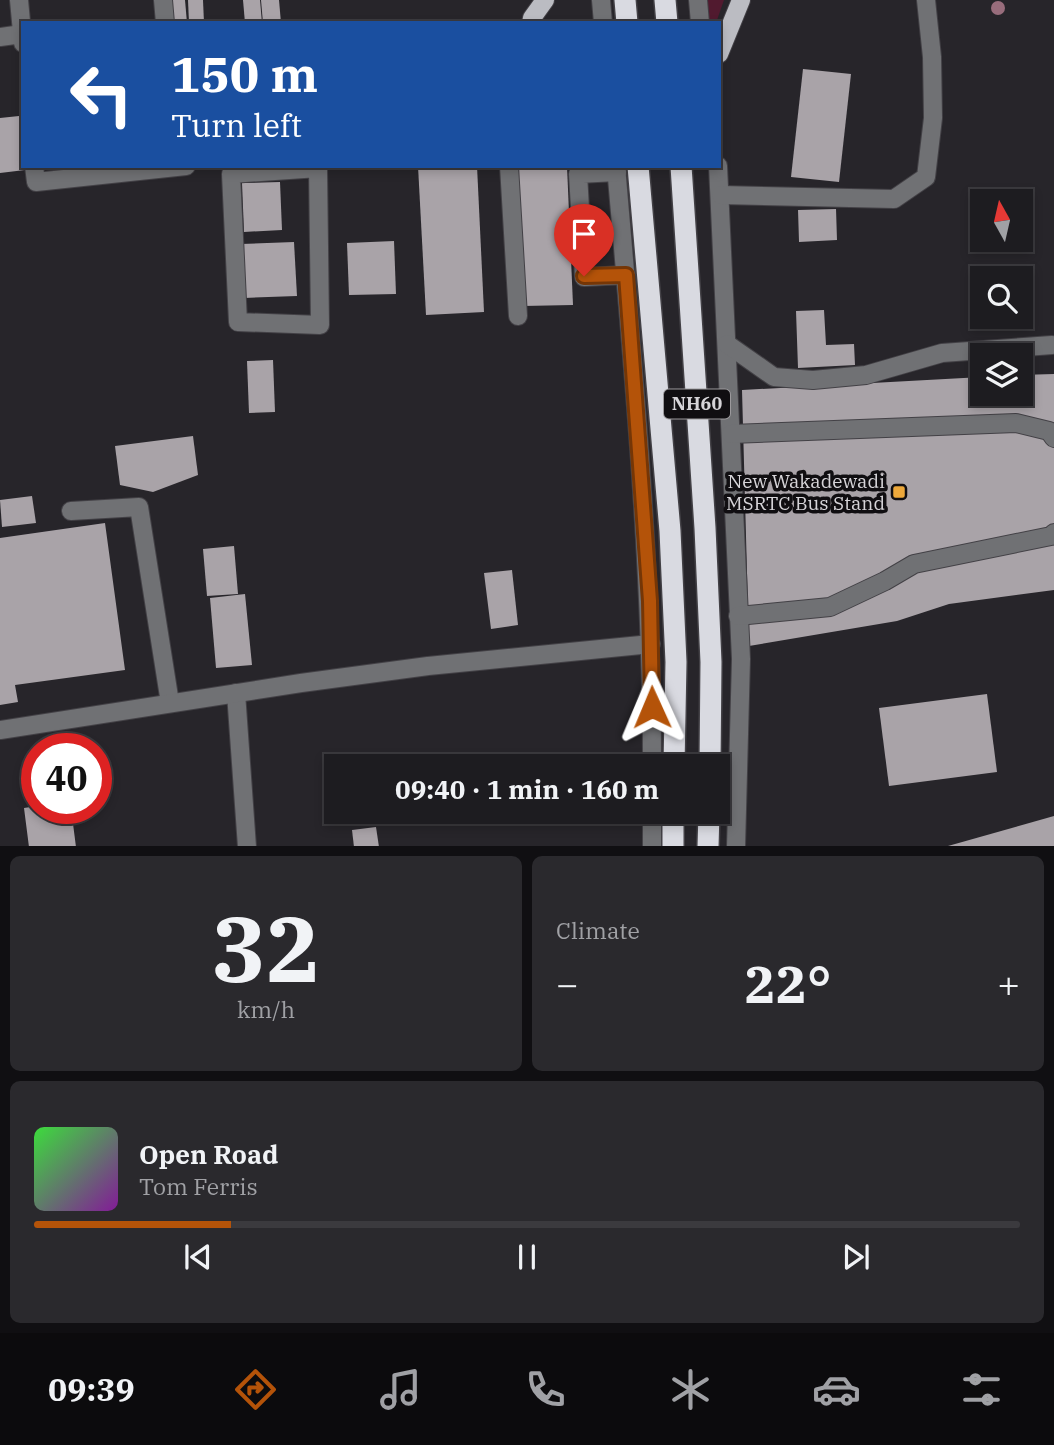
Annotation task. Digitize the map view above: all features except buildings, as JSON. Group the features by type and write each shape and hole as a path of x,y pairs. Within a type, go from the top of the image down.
{"highway":[{"path":"625,0 627,21"},
{"path":"665,0 667,21"},
{"name":"NH60","path":"638,168 670,531 676,662 674,754"},
{"name":"NH60","path":"681,168 712,662 710,754"},
{"path":"673,824 673,846"},
{"path":"708,846 709,824"}],"main road":[{"path":"531,21 545,0"},
{"path":"721,49 741,0"}],"street":[{"path":"19,0 21,23"},
{"path":"163,0 165,21"},
{"path":"601,0 603,21"},
{"path":"698,0 700,21"},
{"path":"721,195 894,199 926,177 933,118 932,57 926,0"},
{"path":"0,37 21,34"},
{"path":"34,168 36,182 170,168"},
{"path":"317,168 320,325 237,322 231,170 317,168"},
{"path":"509,168 518,316"},
{"path":"718,168 741,659 736,846"},
{"path":"626,275 584,276 578,174 617,169 626,275 639,438 651,644 652,754"},
{"path":"727,344 774,377 813,380 866,375 942,353 1052,345"},
{"path":"731,434 1016,423 1049,431 1054,438"},
{"path":"71,511 139,507 170,703"},
{"path":"738,616 830,607 914,564 1051,536 1054,533"},
{"path":"0,730 428,666 651,644"},
{"path":"236,693 247,846"},
{"path":"652,824 652,846"}],"shaded area":[{"path":"705,0 724,0 717,21 707,21"}],"place":[{"name":"New Wakadewadi MSRTC Bus Stand","path":"899,492"}],"route":[{"path":"584,276 626,275 650,601 652,707"}]}
